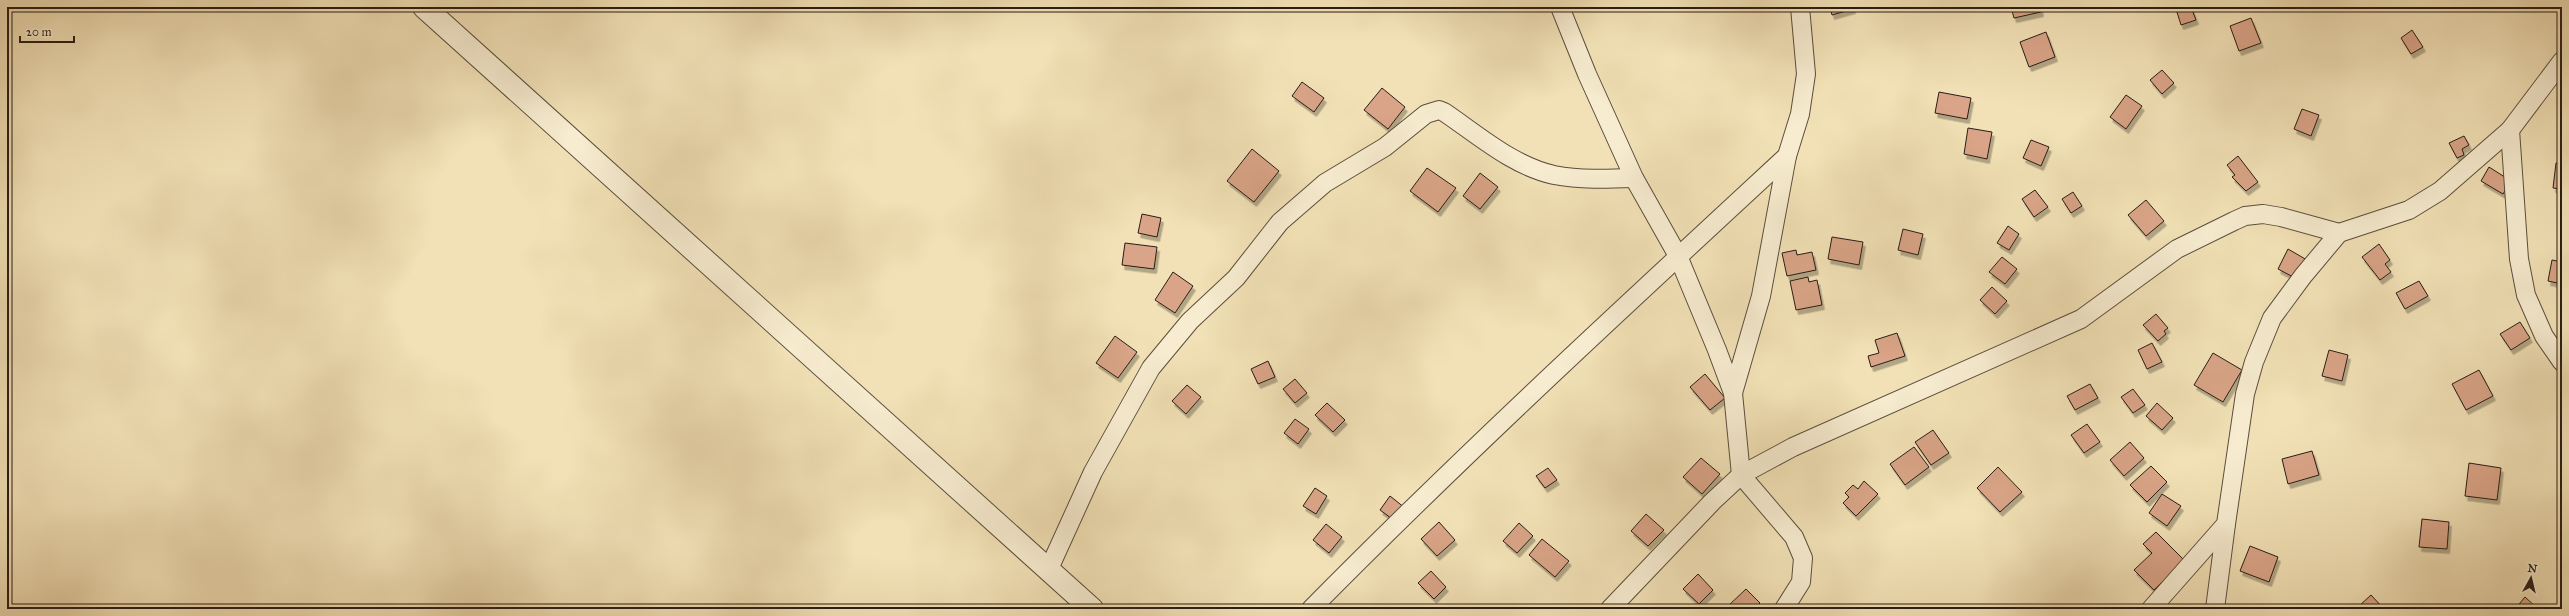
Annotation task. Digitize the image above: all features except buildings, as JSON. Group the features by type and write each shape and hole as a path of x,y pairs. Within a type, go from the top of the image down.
{"street":[{"path":"424,7 1048,571 1092,609"},
{"path":"1560,7 1587,74 1634,178 1678,256 1733,393 1741,475 1794,537 1803,558 1801,582 1784,609"},
{"path":"1733,393 1761,296 1787,156 1800,114 1806,74 1800,7"},
{"path":"2215,609 2245,394 2254,362 2272,318 2303,276 2339,233 2409,210 2434,194 2510,130 2562,61"},
{"path":"1048,571 1093,472 1151,368 1185,327 1236,278 1280,222 1325,183 1385,147 1426,114 1439,110 1444,112 1508,156 1553,174 1587,179 1634,178"},
{"path":"2510,130 2520,259 2526,295 2544,336 2562,362"},
{"path":"1311,609 1393,527 1678,256 1787,156"},
{"path":"1610,609 1712,502 1741,475 1793,447 2081,319 2177,250 2240,218 2263,214 2281,216 2339,233"},
{"path":"2151,609 2226,524"}]}
